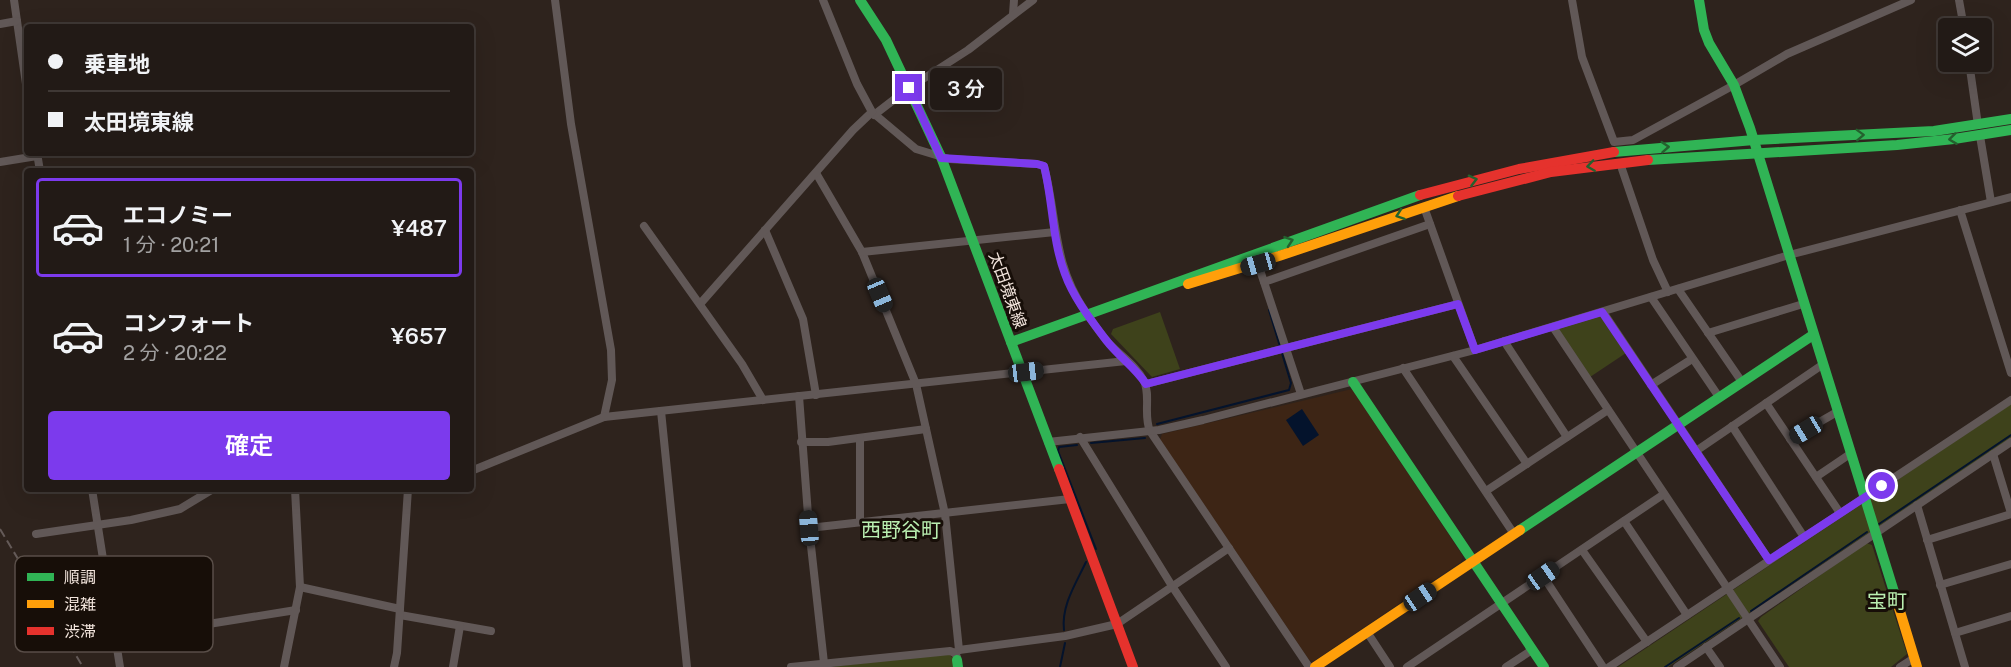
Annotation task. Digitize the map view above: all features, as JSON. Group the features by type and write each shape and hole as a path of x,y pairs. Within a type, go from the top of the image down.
{"street":[{"path":"14,0 24,70"},
{"path":"555,0 571,124 610,350 612,380 604,417"},
{"path":"823,0 857,84 873,114 916,149 941,158 1044,166 1065,274 1091,312 1106,340 1146,384 1147,423 1150,431 1309,667"},
{"name":"太田境東線","path":"860,0 886,40 941,158 1133,667"},
{"path":"1013,14 1014,0"},
{"path":"700,304 853,130 909,88 968,50 1033,0"},
{"path":"1572,0 1582,57 1614,142 1633,140 1787,54 1911,0"},
{"path":"1699,0 1704,30 1709,43 1734,85 1758,152 1915,662 1900,667"},
{"path":"1959,0 1962,18"},
{"path":"0,24 17,21"},
{"path":"1970,72 1991,202"},
{"path":"1091,312 1258,264 1424,207 1496,185 1550,172 1625,161 1862,147 1979,131 2011,119"},
{"path":"1011,342 1426,193 1519,169 1599,154 1754,140 2011,130"},
{"path":"0,162 32,156"},
{"path":"1622,169 1653,260 1668,292"},
{"path":"816,173 862,252 916,384 945,513 957,658"},
{"path":"1048,442 1150,431 1353,382 1475,350 1789,255 2011,197"},
{"path":"1424,207 1475,350"},
{"path":"1960,210 2011,373"},
{"path":"1264,282 1430,224"},
{"path":"644,226 742,364 764,400"},
{"path":"765,230 803,319 816,395"},
{"path":"862,252 1055,232"},
{"path":"1258,264 1301,394"},
{"path":"1678,289 1742,382"},
{"path":"1652,297 1719,397"},
{"path":"1146,384 1458,304"},
{"path":"1708,333 1803,304"},
{"path":"1602,312 1769,560"},
{"path":"1552,327 1780,667"},
{"path":"1315,667 1813,335"},
{"path":"1504,341 1567,437"},
{"path":"1453,356 1527,464"},
{"path":"1652,385 1692,358"},
{"path":"474,470 604,417 1126,361"},
{"path":"1696,451 1822,365"},
{"path":"1403,368 1514,534"},
{"path":"1353,382 1544,667"},
{"path":"799,396 809,528 824,663"},
{"path":"1609,667 2011,400"},
{"path":"1766,403 1840,513"},
{"path":"1486,491 1608,410"},
{"path":"661,411 687,667"},
{"path":"1791,439 1837,412"},
{"path":"1732,426 1804,537"},
{"path":"801,442 828,442 926,429"},
{"path":"1080,437 1172,586 1226,667"},
{"path":"860,438 860,522"},
{"path":"1677,667 2011,442"},
{"path":"1816,477 1850,454"},
{"path":"1927,540 2011,513 1993,454"},
{"path":"93,492 103,556"},
{"path":"36,534 131,520 180,509 208,492"},
{"path":"284,667 300,587 295,492"},
{"path":"394,667 408,492"},
{"path":"1407,667 1664,494"},
{"path":"809,528 1070,499"},
{"path":"1917,505 1965,667"},
{"path":"1624,521 1687,615"},
{"path":"957,658 1117,624 1228,548"},
{"path":"1582,550 1647,642"},
{"path":"1941,585 2011,564"},
{"path":"1543,576 1603,667"},
{"path":"300,587 460,626 491,631"},
{"path":"213,623 296,610"},
{"path":"1955,633 2011,616"},
{"path":"453,667 460,626"},
{"path":"1367,632 1390,667"},
{"path":"1706,647 1720,667"},
{"path":"1506,667 1532,650"},
{"path":"791,667 950,651 957,658"},
{"path":"117,652 120,667"}],"shaded area":[{"path":"1352,389 1463,556 1461,562 1314,661 1309,660 1160,440 1162,434"}],"green space":[{"path":"1160,312 1180,369 1152,377 1111,334 1113,329"},
{"path":"1603,312 1629,351 1587,379 1553,327"},
{"path":"2011,404 2011,438 1668,667 1618,667"},
{"path":"1866,543 1872,545 1907,654 1891,667 1789,667 1758,621"},
{"path":"949,654 953,658 954,667 828,667"}],"water":[{"path":"1302,409 1319,435 1303,446 1286,420"}],"waterway":[{"path":"1157,424 1289,390 1291,383 1269,310"},
{"path":"1879,524 2011,435"},
{"path":"1091,443 1145,438"},
{"path":"1077,445 1059,447 1058,451 1096,549"},
{"path":"1751,611 1867,532"},
{"path":"1064,630 1067,603 1086,562"},
{"path":"1665,667 1739,618"},
{"path":"1060,667 1065,643"}],"railway":[{"path":"0,529 16,556"},
{"path":"74,652 83,667"}],"traffic: fast":[{"path":"860,0 886,40 941,157 1059,469"},
{"path":"1699,0 1704,30 1709,43 1734,85 1750,128 1895,595"},
{"path":"1614,152 1754,140 1934,131 2011,119"},
{"path":"1648,160 1897,145 2011,130"},
{"path":"1011,342 1420,195"},
{"path":"1520,530 1813,335"},
{"path":"1353,382 1544,667"},
{"path":"957,660 958,667"}],"traffic: slow":[{"path":"1188,284 1458,196"},
{"path":"1315,667 1520,530"},
{"path":"1895,595 1917,667"}],"traffic: jam":[{"path":"1420,195 1519,169 1614,152"},
{"path":"1458,196 1551,172 1648,160"},
{"path":"1059,469 1133,667"}],"district":[{"name":"西野谷町","path":"901,530"},
{"name":"宝町","path":"1887,601"}],"route":[{"path":"909,88 941,158 1044,166 1054,229 1065,274 1085,311 1106,340 1146,384 1458,304 1475,350 1602,312 1769,560 1882,486"}]}
